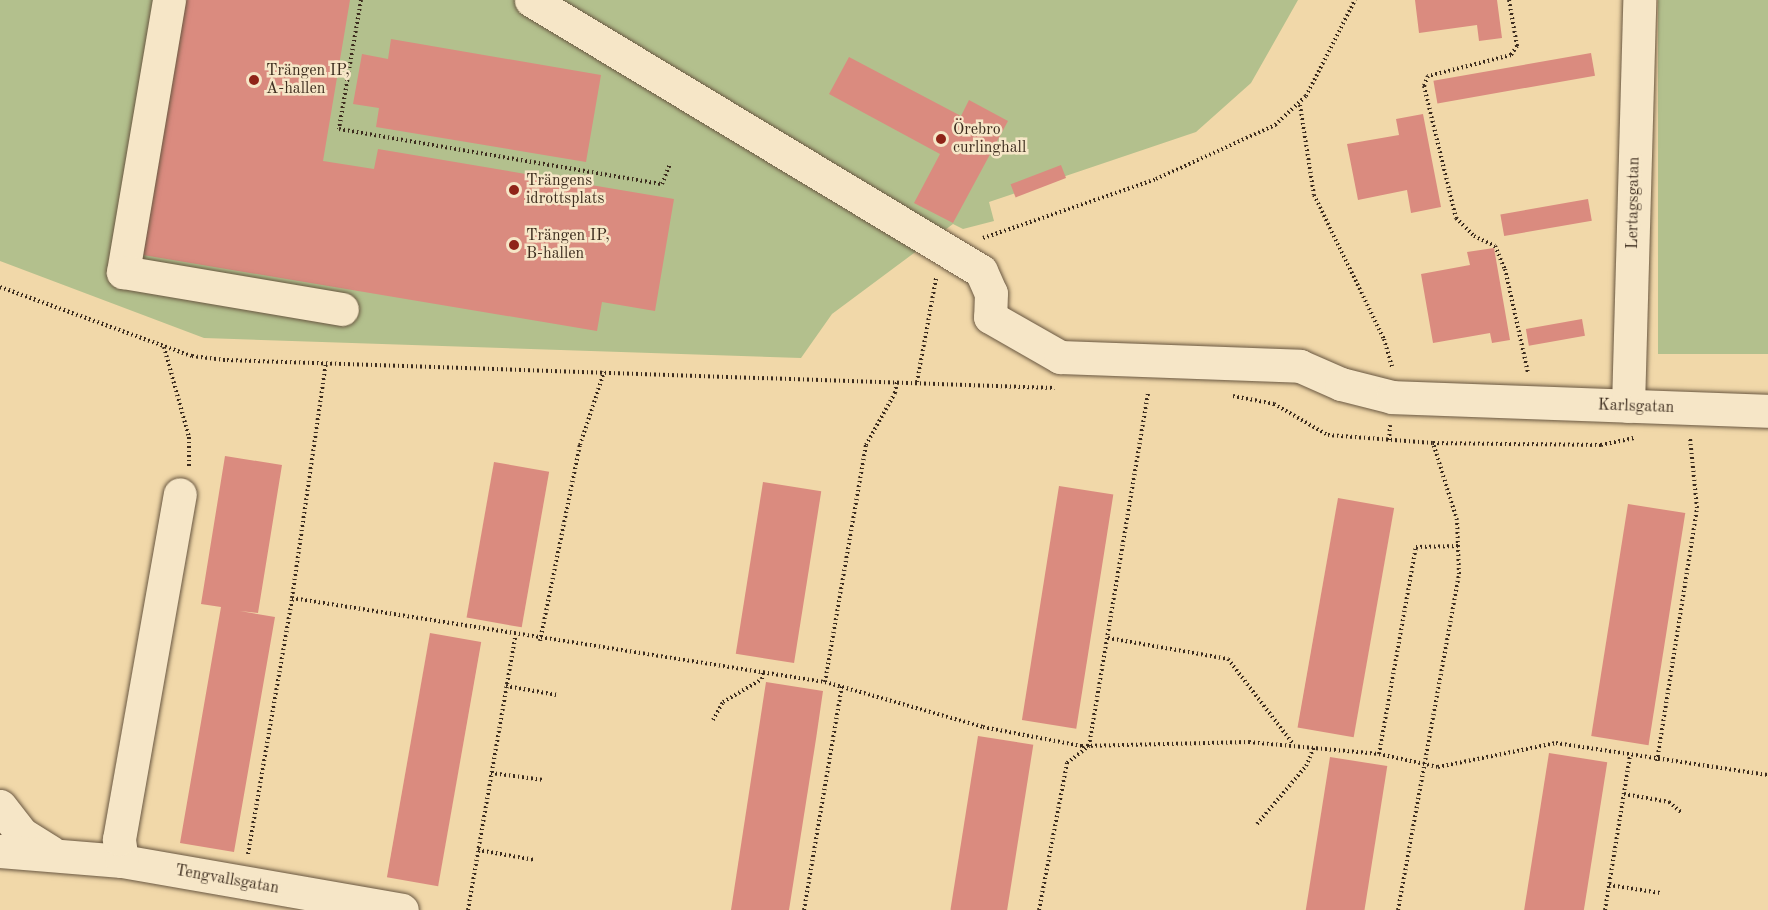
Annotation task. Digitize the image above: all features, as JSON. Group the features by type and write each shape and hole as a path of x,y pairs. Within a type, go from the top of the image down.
{"street":[{"path":"169,0 123,272 342,309"},
{"path":"531,0 949,251"},
{"name":"Lertagsgatan","path":"1628,406 1639,0"},
{"name":"Karlsgatan","path":"949,251 981,271 991,293 990,317 1060,357 1300,366 1341,384 1392,398 1768,411"},
{"path":"122,861 119,839 180,494"},
{"name":"Tengvallsgatan","path":"0,806 22,834 51,852"},
{"name":"Tengvallsgatan","path":"0,851 51,852 122,861 402,910"}],"path":[{"path":"361,0 339,129 662,184 670,164"},
{"path":"917,382 938,266 949,251 1211,157 1275,125 1300,105 1355,0"},
{"path":"1509,0 1517,46 1511,55 1428,76 1424,86 1455,218 1474,237 1495,246 1505,270 1523,361 1527,373 1537,376"},
{"path":"1300,105 1314,195 1384,339 1392,361 1389,440"},
{"path":"0,288 163,347 227,360 1067,388"},
{"path":"163,347 189,437 189,468 180,494"},
{"path":"243,882 292,598 326,363"},
{"path":"540,641 580,445 604,372"},
{"path":"825,682 866,445 895,393 897,382"},
{"path":"1136,391 1158,392"},
{"path":"1039,910 1067,763 1089,746 1148,392"},
{"path":"1224,395 1274,404 1328,435 1433,443 1589,445"},
{"path":"1657,761 1697,508 1690,432"},
{"path":"1398,910 1459,574 1459,546 1450,489 1433,443"},
{"path":"1379,754 1416,547 1459,546"},
{"path":"292,598 540,641 842,685 983,727 1089,746 1314,747 1379,754 1424,766 1556,743 1657,761 1768,775"},
{"path":"468,910 515,637"},
{"path":"1108,638 1228,659 1294,746"},
{"path":"713,720 723,702 762,679 763,672"},
{"path":"804,910 842,685"},
{"path":"506,686 557,695"},
{"path":"1257,824 1306,766 1314,747"},
{"path":"1605,910 1630,756"},
{"path":"491,773 544,780"},
{"path":"1624,794 1669,802 1682,813"},
{"path":"478,850 535,860"},
{"path":"1609,885 1660,893"}],"green space":[{"name":"Trängens idrottsplats","path":"0,0 1298,0 1251,83 1196,132 989,202 994,221 963,229 953,224 832,314 801,358 204,338 0,261"},
{"path":"1658,0 1768,0 1768,354 1658,354"}],"building":[{"path":"186,0 350,0 323,161 374,169 378,149 674,199 655,311 602,302 597,331 143,255"},
{"path":"1415,0 1497,0 1502,38 1479,41 1477,25 1419,33"},
{"path":"391,39 601,75 586,162 376,127 379,108 353,104 362,54 388,59"},
{"path":"1591,53 1595,76 1437,103 1433,81"},
{"path":"849,57 961,116 969,100 1008,121 953,223 914,203 940,154 829,94"},
{"path":"1423,114 1441,207 1411,213 1407,190 1358,200 1347,144 1399,135 1396,119"},
{"path":"1061,165 1066,178 1016,197 1011,184"},
{"path":"1588,199 1592,221 1504,236 1500,214"},
{"path":"1494,248 1510,340 1492,343 1490,333 1433,343 1421,274 1470,265 1467,252"},
{"path":"1582,319 1585,336 1529,346 1526,329"},
{"path":"225,456 282,465 258,613 240,611 275,617 234,852 180,843 221,607 201,604"},
{"path":"494,462 549,472 522,627 467,618"},
{"path":"763,482 821,491 794,663 736,654"},
{"path":"1059,486 1113,495 1076,729 1022,720"},
{"path":"1338,498 1394,508 1354,737 1298,727"},
{"path":"1628,504 1685,513 1649,745 1591,736"},
{"path":"430,633 481,642 438,886 387,877"},
{"path":"766,682 823,691 816,739 789,910 731,910"},
{"path":"978,736 1033,745 1007,910 950,910"},
{"path":"1549,753 1607,762 1584,910 1524,910"},
{"path":"1330,757 1387,766 1364,910 1306,910"}],"place":[{"name":"Trängen IP, A-hallen","path":"254,80"},
{"name":"Örebro curlinghall","path":"941,139"},
{"name":"Trängens idrottsplats","path":"514,190"},
{"name":"Trängen IP, B-hallen","path":"514,245"}]}
